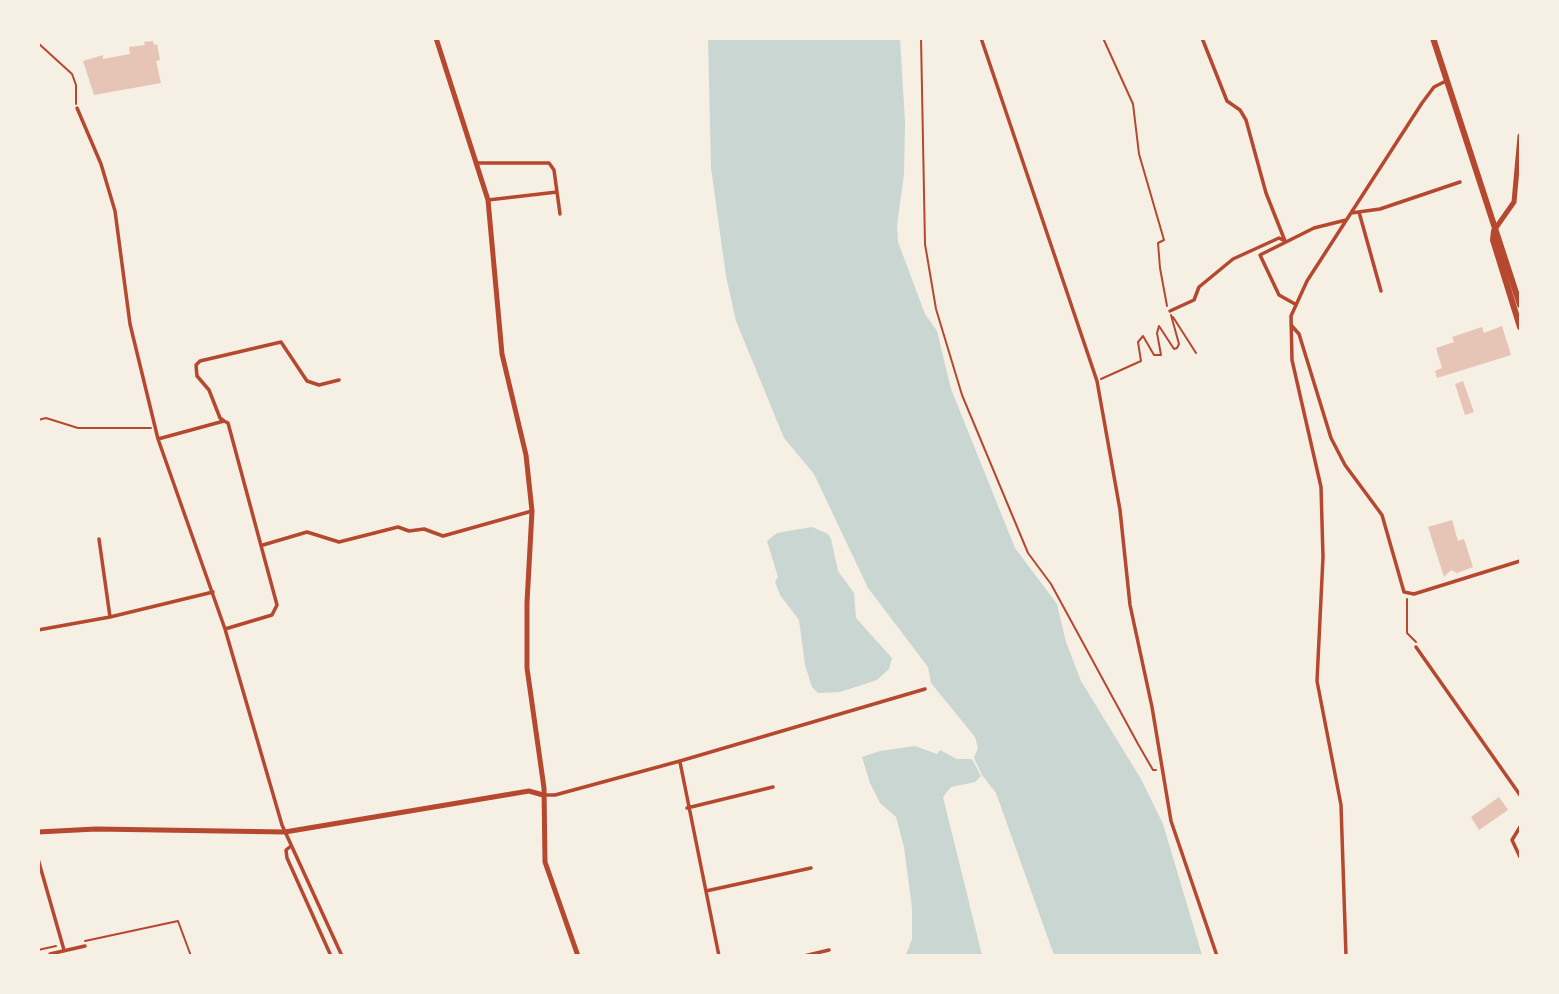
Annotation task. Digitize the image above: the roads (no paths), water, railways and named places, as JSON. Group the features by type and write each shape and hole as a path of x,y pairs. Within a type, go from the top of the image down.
{"main road":[{"path":"1433,38 1521,304"},
{"path":"1495,229 1493,240 1521,327"}],"street":[{"path":"436,38 446,77 478,163 488,200 502,354 526,455 532,512 527,668 543,795 545,862 578,956"},
{"path":"981,38 1097,381 1120,510 1130,604 1171,821 1217,956"},
{"path":"1202,38 1227,100 1240,110 1246,120 1266,193 1285,241"},
{"path":"1346,956 1341,805 1317,681 1323,558 1321,487 1292,360 1291,325 1294,304 1346,220 1431,90 1446,81"},
{"path":"77,108 101,164 115,211 130,324 158,439 225,629 237,678 285,832 342,956"},
{"path":"1495,229 1518,196 1521,136"},
{"path":"478,163 548,162 554,170 560,214"},
{"path":"1351,213 1397,204 1460,182"},
{"path":"488,200 557,192"},
{"path":"1359,212 1381,291"},
{"path":"1294,304 1279,295 1260,255 1314,228 1346,220"},
{"path":"1170,311 1194,300 1199,287 1233,259 1279,238 1285,241"},
{"path":"1291,325 1299,334 1331,438 1345,465 1382,515 1400,584 1407,594 1521,561"},
{"path":"225,629 267,617 276,611 277,598 228,423 220,418 209,390 197,376 196,365 200,361 281,342 307,381 319,385 339,380"},
{"path":"158,439 224,421"},
{"path":"262,545 307,532 339,542 398,527 409,531 424,529 443,536 532,512"},
{"path":"99,539 110,617"},
{"path":"38,630 110,617 213,592"},
{"path":"1416,647 1521,795"},
{"path":"38,832 96,829 285,832 529,791 555,795 925,689"},
{"path":"680,761 687,808 719,956"},
{"path":"687,808 773,787"},
{"path":"1521,827 1512,841 1521,857"},
{"path":"291,846 286,850 287,858 331,956"},
{"path":"38,859 63,948"},
{"path":"706,891 811,868"},
{"path":"50,954 63,948 85,946"},
{"path":"804,956 830,950"}]}
